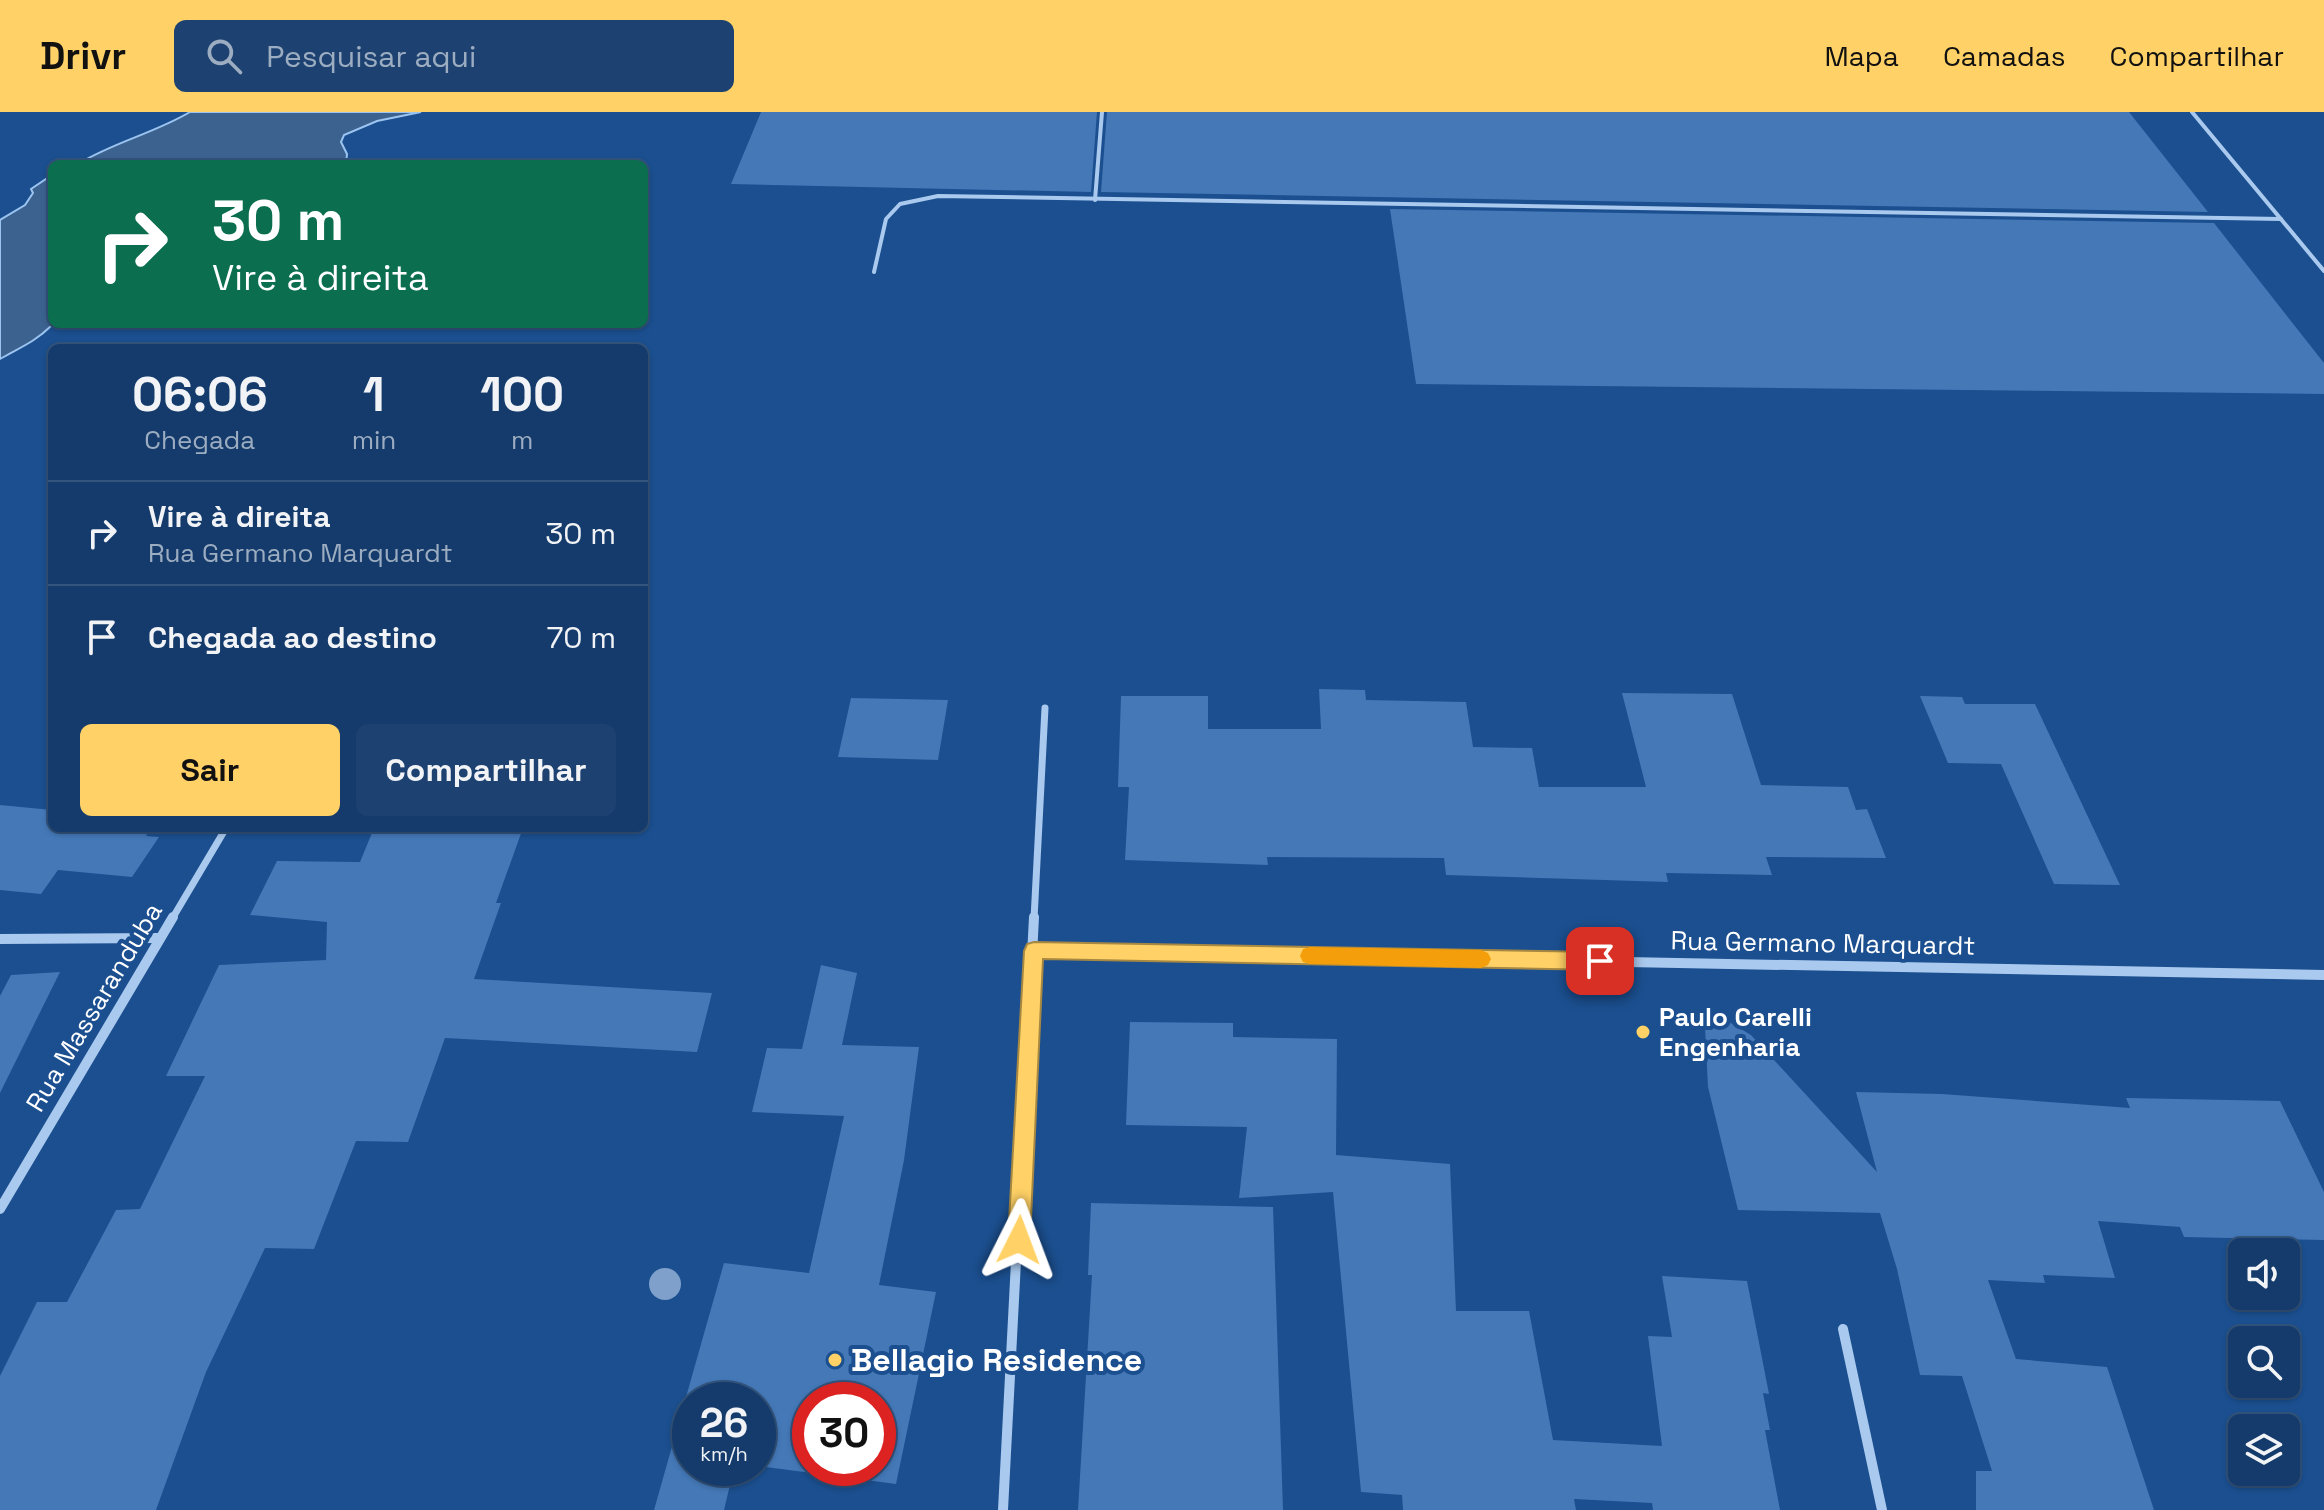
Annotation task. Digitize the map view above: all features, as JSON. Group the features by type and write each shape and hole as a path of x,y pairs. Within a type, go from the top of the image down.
{"street":[{"path":"1003,1510 1045,708"},
{"name":"Rua Massaranduba","path":"0,1209 224,832"},
{"path":"0,939 160,938"},
{"name":"Rua Germano Marquardt","path":"1034,951 2324,975"},
{"path":"1843,1329 1882,1510"}],"lane":[{"path":"1095,200 1102,112"},
{"path":"2192,112 2324,271"},
{"path":"874,272 886,219 900,204 938,196 2281,219"}],"water":[{"path":"190,112 421,112 377,121 344,135 341,142 346,160 86,160"},
{"path":"48,178 49,328 33,341 0,359 0,220 25,205 33,193 31,189"}],"building":[{"path":"761,112 1097,112 1091,192 731,184"},
{"path":"1107,112 2129,112 2208,212 1101,192"},
{"path":"1390,209 2214,223 2324,363 2324,394 1416,384"},
{"path":"1319,689 1365,690 1366,700 1466,702 1473,747 1532,748 1539,787 1646,787 1622,693 1732,694 1761,785 1848,787 1856,810 1867,809 1886,858 1766,857 1772,875 1666,873 1668,882 1446,875 1444,858 1267,857 1268,865 1125,860 1129,787 1118,787 1121,696 1208,696 1208,729 1321,729"},
{"path":"1920,696 1962,697 1965,704 2035,704 2120,885 2054,884 2001,764 1948,763"},
{"path":"851,698 948,700 938,760 838,757"},
{"path":"0,805 48,810 48,832 148,832 146,836 159,837 132,877 58,870 41,894 0,890"},
{"path":"372,832 522,832 496,903 501,903 474,979 712,993 697,1052 445,1038 408,1142 356,1141 314,1249 265,1248 206,1372 156,1510 0,1510 0,1376 37,1302 67,1302 116,1210 140,1209 205,1076 166,1076 219,965 326,960 327,922 250,915 277,861 360,862"},
{"path":"821,965 857,973 842,1045 919,1047 904,1160 879,1285 936,1292 896,1484 896,1382 792,1382 792,1470 776,1468 776,1382 690,1382 724,1263 809,1273 844,1116 752,1112 767,1048 802,1049"},
{"path":"60,972 0,1093 0,996 11,975"},
{"path":"1704,1007 1751,1035 1877,1172 1856,1092 1942,1094 2130,1108 2126,1098 2280,1101 2324,1192 2324,1240 2184,1237 2180,1227 2098,1221 2115,1278 2043,1275 2045,1283 1988,1280 2016,1359 2107,1367 2154,1510 1976,1510 1976,1471 1992,1471 1962,1376 1920,1375 1897,1269 1880,1213 1738,1210 1708,1087"},
{"path":"1130,1022 1233,1023 1233,1037 1337,1039 1336,1155 1450,1164 1456,1311 1529,1311 1553,1440 1662,1446 1648,1336 1672,1337 1662,1276 1747,1281 1769,1394 1763,1393 1770,1430 1765,1430 1780,1510 1653,1510 1652,1503 1574,1499 1576,1510 1403,1510 1402,1495 1361,1492 1333,1192 1239,1198 1247,1127 1126,1125"},
{"path":"1091,1203 1273,1207 1283,1510 1078,1510 1092,1275 1088,1275"},
{"path":"672,1446 672,1486 730,1486 724,1510 654,1510"}],"slow traffic":[{"path":"1310,956 1481,959"}],"place":[{"name":"Paulo Carelli Engenharia","path":"1643,1032"},
{"name":"Bellagio Residence","path":"835,1360"}],"route":[{"path":"1019,1240 1034,951 1600,961"}]}
